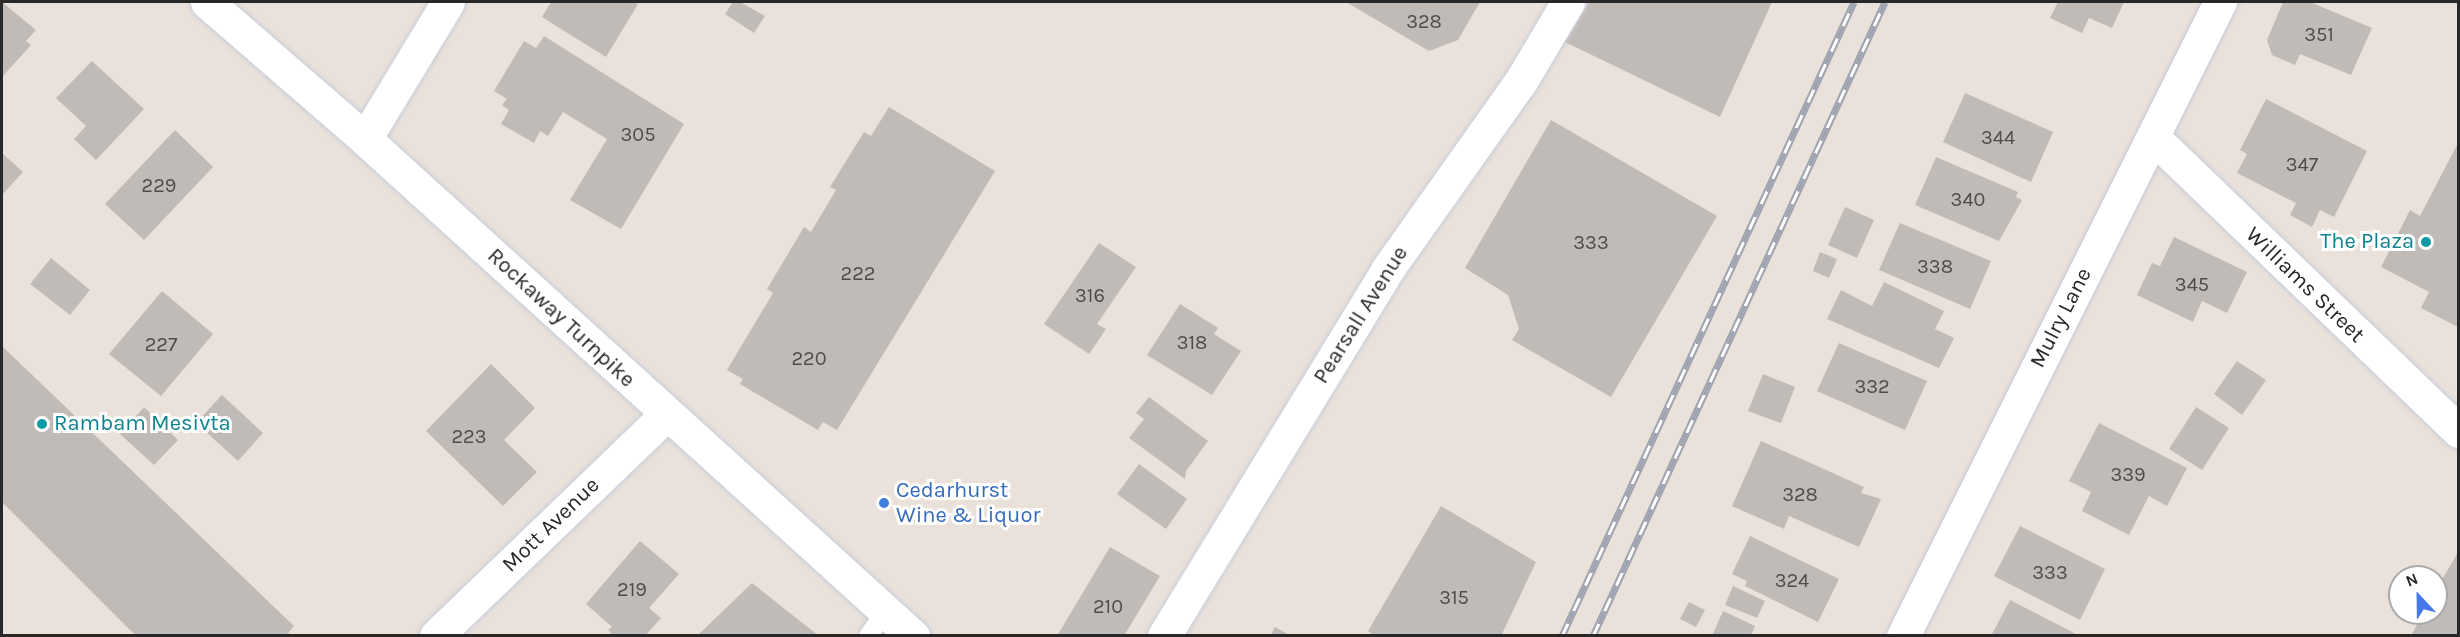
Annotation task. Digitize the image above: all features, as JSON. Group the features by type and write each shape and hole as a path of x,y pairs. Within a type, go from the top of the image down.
{"street":[{"name":"Rockaway Turnpike","path":"207,2 365,139 666,415 877,623 913,636"},
{"path":"365,139 448,2"},
{"name":"Pearsall Avenue","path":"1164,636 1387,270 1521,81 1568,2"},
{"name":"Mulry Lane","path":"1903,636 2220,2"},
{"name":"Williams Street","path":"2153,137 2453,426"},
{"name":"Mott Avenue","path":"436,636 666,415"}],"building":[{"path":"2,2 36,30 26,41 31,45 2,77"},
{"path":"551,2 634,2 638,4 606,57 542,17"},
{"path":"733,2 740,2 765,16 754,33 725,14"},
{"path":"1346,2 1480,2 1458,40 1429,51"},
{"path":"1589,2 1772,2 1720,117 1565,42"},
{"path":"2058,2 2124,2 2112,28 2089,18 2082,33 2050,18"},
{"path":"2283,2 2310,2 2372,28 2351,75 2300,54 2295,65 2272,55 2267,40"},
{"path":"544,36 684,124 621,229 570,200 607,139 563,112 548,136 540,131 534,143 501,124 509,110 502,105 507,99 494,91 524,41 536,48"},
{"path":"92,61 144,109 96,160 74,139 86,126 56,98"},
{"path":"1965,93 2053,132 2031,182 1943,142"},
{"path":"2266,99 2367,151 2334,217 2320,210 2312,227 2290,215 2296,203 2237,173 2247,154 2240,150"},
{"path":"889,107 995,171 837,430 823,422 818,430 740,384 743,379 727,370 773,293 767,289 804,227 811,232 836,190 830,187 864,132 871,136"},
{"path":"1551,120 1717,216 1611,397 1512,340 1519,329 1508,295 1465,268"},
{"path":"175,130 213,167 144,240 105,204"},
{"name":"The Plaza","path":"2458,143 2458,327 2421,308 2429,292 2381,267 2410,210 2420,216"},
{"path":"2,153 23,172 2,195"},
{"path":"1936,157 2018,192 2016,197 2022,200 1999,241 1915,205"},
{"path":"1845,207 1874,220 1857,258 1828,245"},
{"path":"1900,223 1991,261 1970,309 1879,270"},
{"path":"2174,237 2247,272 2227,313 2202,301 2193,322 2137,295 2152,263 2160,266"},
{"path":"1099,243 1136,267 1097,324 1106,329 1089,354 1044,324"},
{"path":"1820,252 1837,259 1829,278 1813,271"},
{"path":"51,258 90,290 70,315 30,284"},
{"path":"1884,282 1944,311 1935,329 1954,338 1939,368 1827,319 1841,290 1872,306"},
{"path":"162,291 213,334 161,396 109,354"},
{"path":"1180,304 1218,328 1214,334 1241,351 1212,395 1147,355"},
{"path":"1839,343 1927,381 1905,430 1817,391"},
{"name":"Rambam Mesivta","path":"2,346 294,626 286,636 136,636 2,502"},
{"path":"2237,361 2266,380 2242,415 2214,394"},
{"path":"491,364 535,408 504,440 537,472 503,506 426,431"},
{"path":"1763,374 1795,387 1781,423 1748,411"},
{"path":"222,395 263,433 238,461 196,423"},
{"path":"1149,397 1208,441 1186,471 1185,479 1129,438 1144,419 1136,413"},
{"path":"144,407 178,440 154,465 120,434"},
{"path":"2196,407 2229,428 2202,470 2169,449"},
{"path":"2099,423 2187,468 2167,506 2149,496 2129,535 2082,511 2091,492 2069,481"},
{"path":"1761,441 1864,487 1861,493 1881,499 1859,547 1789,516 1784,529 1732,506"},
{"path":"1139,464 1187,499 1166,529 1117,494"},
{"path":"1441,506 1536,562 1501,636 1375,636 1368,631"},
{"path":"2020,526 2105,569 2080,620 1994,576"},
{"path":"1750,536 1839,579 1818,622 1745,586 1747,581 1732,574"},
{"path":"640,541 679,574 649,608 661,618 645,636 614,636 608,630 612,627 586,604"},
{"path":"1110,547 1160,576 1124,636 1057,636"},
{"path":"2457,554 2458,636 2411,636 2417,625 2448,625 2448,569"},
{"path":"752,583 819,636 697,636"},
{"path":"1733,586 1765,601 1757,618 1725,605"},
{"path":"2010,600 2080,636 1991,636"},
{"path":"1689,602 1705,610 1696,627 1680,619"},
{"path":"1723,611 1755,626 1751,636 1712,636"},
{"path":"1275,627 1291,636 1270,636"}],"railway":[{"path":"1562,636 1854,2"},
{"path":"1593,636 1885,2"}],"place":[{"name":"The Plaza","path":"2426,242"},
{"name":"Rambam Mesivta","path":"42,424"},
{"name":"Cedarhurst Wine & Liquor","path":"884,503"}]}
